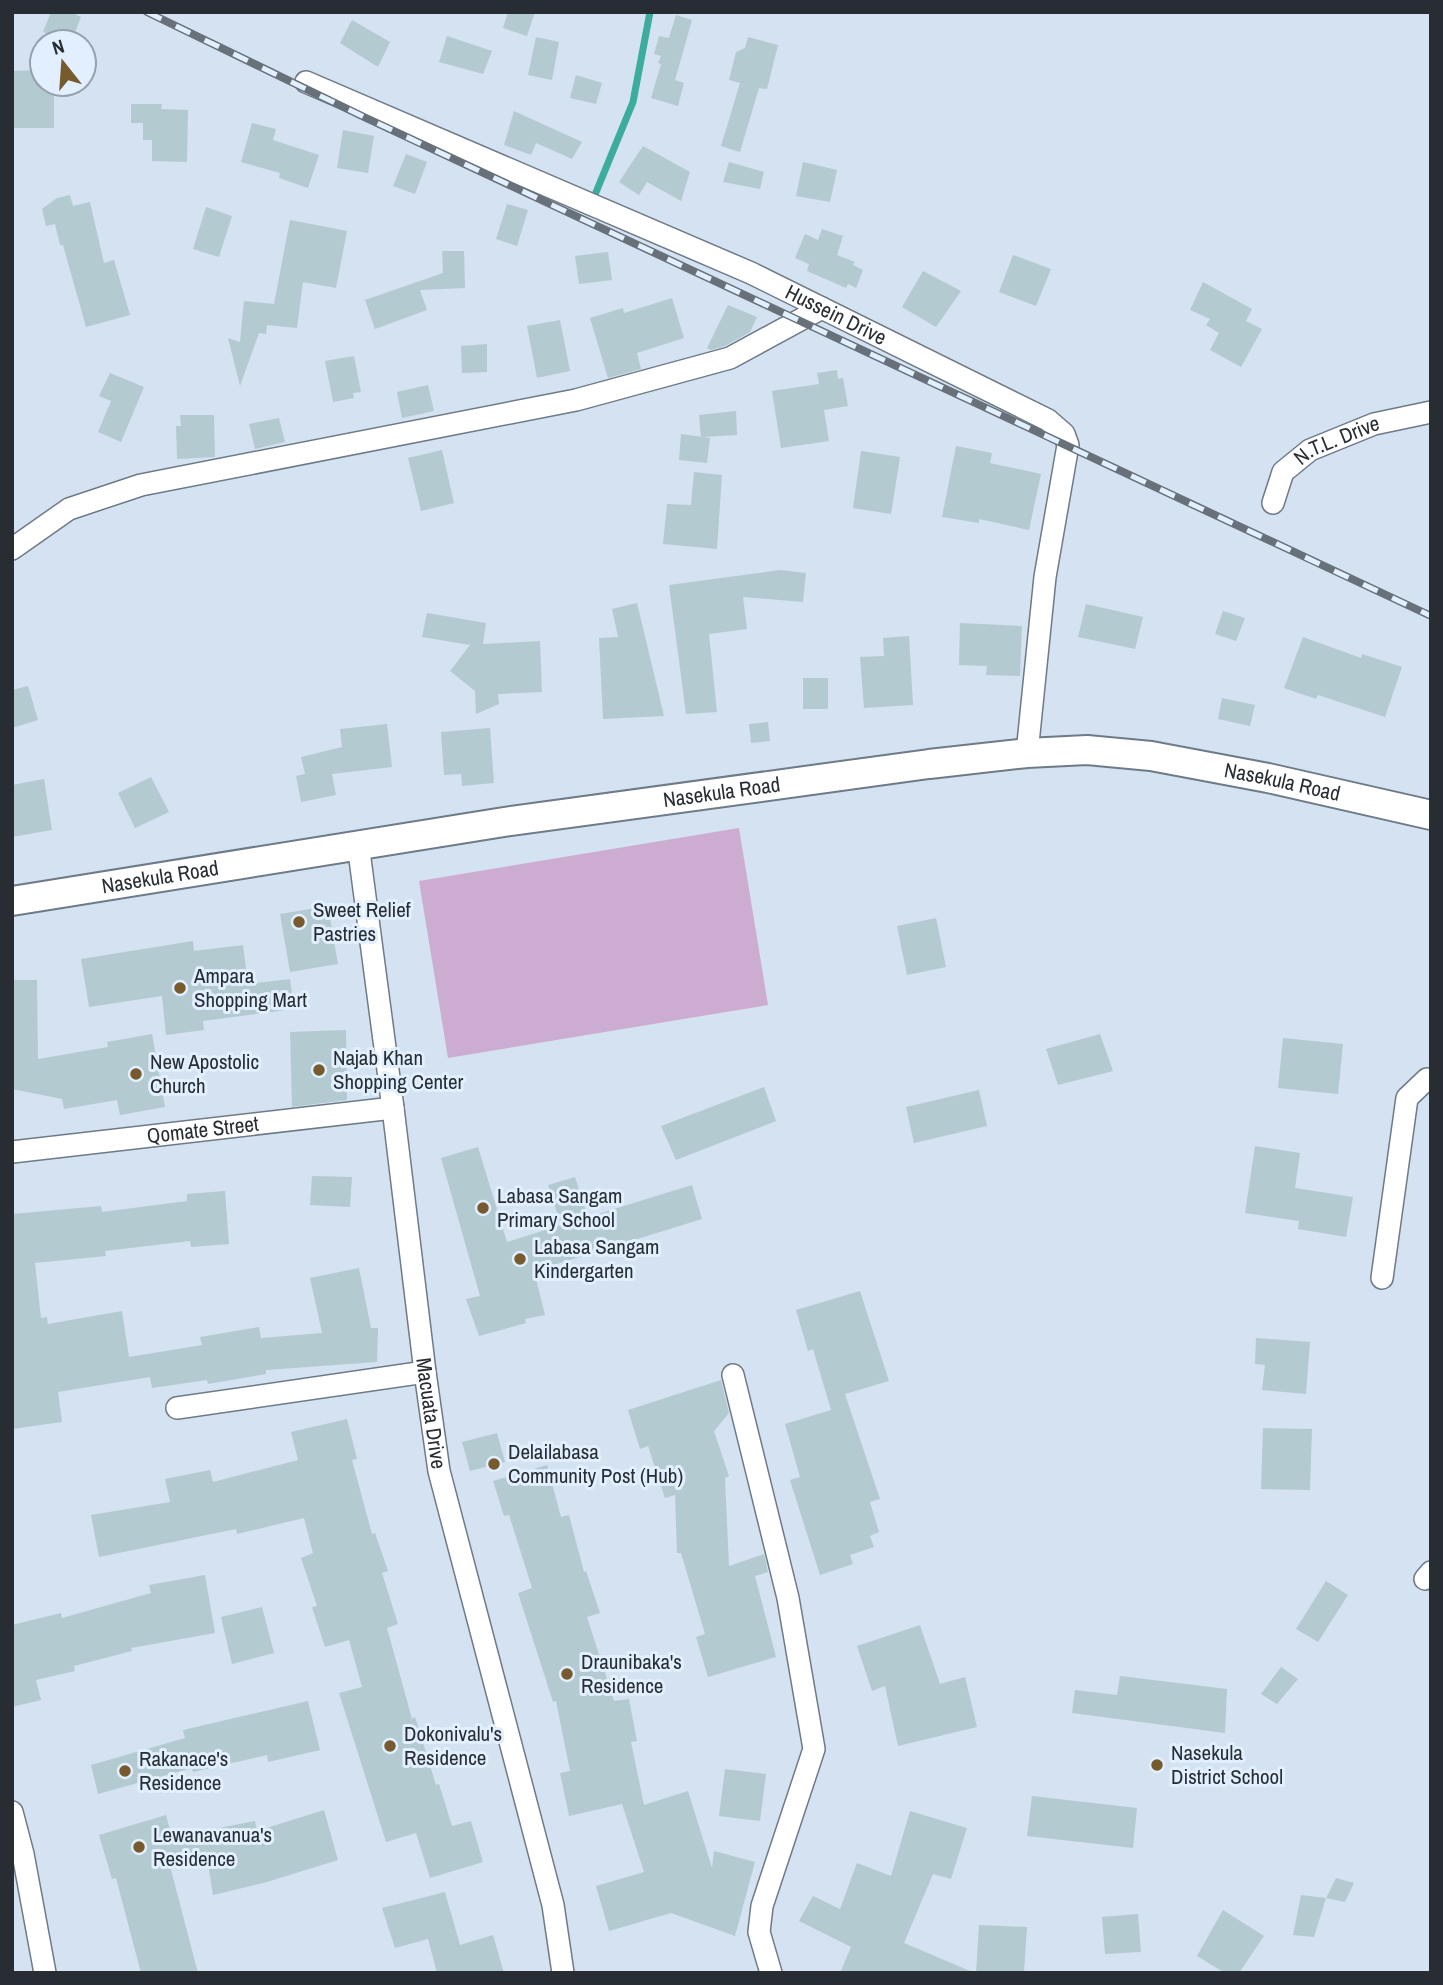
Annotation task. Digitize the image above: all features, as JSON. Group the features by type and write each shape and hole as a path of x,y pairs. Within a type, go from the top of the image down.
{"main road":[{"name":"Nasekula Road","path":"12,901 358,844 771,785 1027,753 1087,750 1152,756 1268,778 1431,815"}],"street":[{"name":"Hussein Drive","path":"306,82 751,273 1048,420 1064,434 1068,445 1045,577 1027,753"},
{"path":"12,549 69,509 141,485 576,400 730,358 822,308"},
{"name":"N.T.L. Drive","path":"1273,503 1283,472 1310,450 1374,424 1431,412"},
{"name":"Macuata Drive","path":"358,844 439,1471 553,1905 563,1973"},
{"path":"1382,1278 1407,1098 1427,1079"},
{"name":"Qomate Street","path":"12,1152 393,1108"},
{"path":"177,1408 425,1372"},
{"path":"733,1375 789,1598 814,1749 762,1906 759,1932 771,1973"},
{"path":"12,1812 46,1973"}],"shaded area":[{"path":"739,828 768,1005 448,1058 419,881"}],"building":[{"path":"51,12 70,12 81,17 77,28 45,28"},
{"path":"508,12 535,12 527,36 503,28"},
{"path":"676,15 692,20 675,80 684,83 678,106 651,98 661,64 658,63 661,56 654,54 659,36 669,38"},
{"path":"352,20 390,42 378,67 340,43"},
{"path":"447,36 492,51 483,74 439,62"},
{"path":"536,37 559,42 552,80 528,75"},
{"path":"748,37 778,45 767,89 759,88 740,152 721,146 740,83 729,80 736,52 745,48"},
{"path":"28,70 28,98 54,98 54,128 12,128 12,71"},
{"path":"576,75 602,83 596,104 570,98"},
{"path":"131,104 162,104 161,109 188,110 187,162 152,161 152,140 143,140 143,123 131,123"},
{"path":"514,111 582,142 572,159 536,143 531,155 504,145"},
{"path":"252,123 276,129 273,140 319,155 308,188 279,178 280,173 241,162"},
{"path":"343,130 374,136 368,173 337,168"},
{"path":"643,146 690,172 681,201 647,182 639,195 619,182"},
{"path":"406,154 427,162 415,194 393,186"},
{"path":"729,162 764,172 760,189 723,182"},
{"path":"803,162 837,170 830,202 796,196"},
{"path":"70,195 73,206 90,202 104,263 114,260 130,315 86,327 63,245 60,245 55,224 46,226 42,209 57,198"},
{"path":"507,204 528,210 517,246 496,239"},
{"path":"206,207 232,216 219,257 193,249"},
{"path":"290,220 347,231 336,288 303,282 297,328 267,325 266,334 259,333 240,386 228,338 240,342 244,301 274,304"},
{"path":"822,229 843,236 837,255 855,262 853,265 863,270 856,288 848,284 846,288 807,271 809,264 795,258 805,234 818,240"},
{"path":"442,251 464,251 465,288 420,290 427,310 375,329 365,300 443,273"},
{"path":"608,252 612,280 579,284 575,256"},
{"path":"1013,255 1051,269 1036,306 999,292"},
{"path":"923,271 961,291 936,327 902,307"},
{"path":"1203,282 1252,309 1246,321 1262,329 1241,367 1210,350 1219,333 1206,325 1210,319 1190,310"},
{"path":"672,298 684,338 637,353 641,369 608,378 590,318 623,308 624,313"},
{"path":"728,305 757,317 750,332 725,346 711,350 707,348"},
{"path":"560,320 570,371 537,378 527,326"},
{"path":"487,344 487,372 462,373 461,346"},
{"path":"354,356 361,392 353,393 354,398 333,402 325,361"},
{"path":"837,370 838,379 843,378 848,406 824,410 829,441 781,448 772,391 819,384 817,373"},
{"path":"110,373 144,387 121,442 98,432 111,401 99,396"},
{"path":"428,385 434,411 402,418 397,392"},
{"path":"736,411 737,435 701,437 699,415"},
{"path":"180,415 214,415 215,457 177,459 176,426 181,426"},
{"path":"279,418 285,442 255,449 249,424"},
{"path":"681,434 710,438 707,463 679,460"},
{"path":"956,446 992,453 990,463 1041,474 1029,530 979,519 979,523 942,517"},
{"path":"442,450 454,503 421,511 408,458"},
{"path":"861,451 900,457 891,514 853,508"},
{"path":"694,472 722,475 717,549 663,544 667,504 691,505"},
{"path":"780,570 806,573 803,602 743,597 747,629 709,634 717,712 686,714 669,585"},
{"path":"637,603 664,716 603,719 599,638 618,637 612,609"},
{"path":"1086,604 1143,617 1135,649 1078,637"},
{"path":"1223,611 1245,618 1236,641 1215,634"},
{"path":"427,613 486,623 483,644 540,641 542,692 498,694 499,704 476,714 475,691 450,671 470,645 422,637"},
{"path":"960,623 1022,626 1020,676 986,675 987,666 959,665"},
{"path":"909,636 913,705 864,708 860,657 884,656 883,638"},
{"path":"1303,637 1361,658 1362,654 1402,667 1385,717 1318,695 1316,699 1284,688"},
{"path":"803,678 828,678 828,709 803,709"},
{"path":"28,686 38,720 12,728 12,690"},
{"path":"1222,698 1255,705 1250,726 1218,719"},
{"path":"768,722 770,741 751,743 749,724"},
{"path":"387,724 392,767 332,774 336,795 301,802 296,776 305,774 301,757 342,747 340,729"},
{"path":"490,728 494,783 462,786 461,774 444,775 441,732"},
{"path":"151,777 169,812 135,828 118,793"},
{"path":"44,779 52,830 12,837 12,785"},
{"path":"328,906 338,964 290,972 280,914"},
{"path":"936,918 946,967 907,975 897,926"},
{"path":"193,941 194,951 243,945 248,984 290,979 294,1009 203,1021 204,1030 166,1035 162,996 89,1007 81,959"},
{"path":"12,980 37,980 38,1059 108,1047 107,1042 152,1034 165,1107 120,1115 117,1100 64,1109 62,1099 12,1089"},
{"name":"Najab Khan Shopping Center","path":"346,1030 347,1100 292,1107 290,1032"},
{"path":"1100,1034 1113,1071 1058,1085 1046,1049"},
{"path":"1283,1038 1343,1044 1338,1094 1278,1088"},
{"path":"764,1087 776,1121 676,1160 661,1126"},
{"path":"979,1090 987,1126 914,1143 906,1107"},
{"path":"1255,1146 1300,1153 1295,1188 1353,1197 1346,1237 1298,1229 1299,1221 1245,1213"},
{"name":"Labasa Sangam Kindergarten","path":"478,1147 507,1242 561,1225 548,1185 575,1177 588,1217 692,1185 702,1219 534,1271 545,1315 525,1319 526,1323 479,1336 466,1299 480,1296 441,1158"},
{"path":"312,1176 352,1177 350,1207 310,1205"},
{"path":"225,1191 229,1244 191,1247 190,1241 105,1251 106,1256 35,1263 41,1318 47,1317 48,1324 122,1311 129,1357 202,1345 200,1337 259,1327 261,1338 322,1333 310,1278 359,1268 371,1328 378,1328 377,1362 266,1370 266,1374 208,1384 207,1380 152,1388 150,1377 58,1392 62,1422 12,1429 12,1214 101,1206 102,1212 187,1201 187,1194"},
{"path":"860,1291 889,1381 845,1394 880,1499 870,1502 879,1532 870,1536 874,1547 850,1555 853,1564 820,1575 790,1480 800,1477 785,1424 831,1410 813,1349 808,1351 796,1310"},
{"path":"1256,1338 1310,1342 1306,1394 1262,1390 1265,1365 1255,1364"},
{"path":"721,1380 729,1413 714,1431 729,1476 725,1478 729,1566 764,1554 768,1572 755,1576 776,1657 708,1677 696,1637 705,1634 681,1553 677,1553 675,1495 665,1498 648,1446 640,1449 628,1410"},
{"path":"347,1419 357,1459 352,1460 372,1534 375,1533 388,1571 382,1573 398,1624 387,1628 412,1719 415,1717 452,1826 471,1821 483,1862 430,1878 416,1833 386,1842 339,1693 362,1687 349,1640 325,1647 312,1607 317,1606 301,1558 313,1553 304,1518 237,1534 236,1529 99,1557 91,1515 170,1502 165,1479 210,1470 213,1482 298,1460 291,1432"},
{"path":"1263,1428 1312,1429 1310,1490 1261,1489"},
{"path":"497,1433 505,1462 470,1471 462,1442"},
{"path":"547,1465 561,1517 569,1515 584,1572 586,1571 600,1613 587,1617 614,1701 629,1699 637,1741 631,1742 644,1805 688,1791 712,1868 714,1851 755,1862 735,1936 671,1913 609,1931 596,1886 644,1872 622,1804 569,1816 560,1773 570,1771 556,1701 553,1702 518,1593 532,1588 509,1515 504,1516 493,1481"},
{"path":"205,1575 215,1633 131,1648 132,1651 74,1666 75,1671 36,1680 41,1700 12,1707 12,1625 61,1613 62,1618 151,1593 149,1585"},
{"path":"1326,1581 1348,1595 1318,1642 1296,1629"},
{"path":"262,1607 274,1653 232,1664 221,1617"},
{"path":"920,1625 940,1684 965,1677 977,1727 898,1746 885,1686 872,1691 857,1646"},
{"path":"1281,1667 1298,1679 1277,1704 1261,1694"},
{"path":"1120,1676 1227,1689 1225,1733 1072,1713 1075,1690 1117,1695"},
{"path":"308,1701 320,1750 268,1762 267,1755 193,1772 192,1768 98,1794 91,1765 185,1738 183,1730"},
{"path":"725,1769 766,1774 760,1821 719,1816"},
{"path":"1032,1796 1137,1808 1133,1848 1027,1836"},
{"path":"324,1810 338,1860 213,1895 206,1851 169,1862 198,1973 141,1973 116,1878 112,1879 99,1835 166,1815 172,1837 255,1821 257,1831"},
{"path":"910,1811 967,1828 951,1879 933,1874 904,1943 975,1973 840,1973 851,1947 799,1921 813,1896 840,1909 857,1863 891,1876"},
{"path":"1336,1878 1354,1883 1345,1902 1326,1898"},
{"path":"445,1892 460,1945 493,1935 504,1973 437,1973 428,1939 395,1948 382,1908"},
{"path":"1301,1895 1326,1898 1314,1937 1293,1935"},
{"path":"1223,1910 1264,1936 1239,1973 1225,1973 1197,1956"},
{"path":"1138,1914 1141,1952 1105,1954 1102,1917"},
{"path":"979,1925 1027,1927 1024,1973 976,1973"}],"waterway":[{"path":"592,202 633,102 650,12"}],"railway":[{"path":"147,12 364,117 1431,616"}],"place":[{"name":"Sweet Relief Pastries","path":"299,922"},
{"name":"Ampara Shopping Mart","path":"180,988"},
{"name":"Najab Khan Shopping Center","path":"319,1070"},
{"name":"New Apostolic Church","path":"136,1074"},
{"name":"Labasa Sangam Primary School","path":"483,1208"},
{"name":"Labasa Sangam Kindergarten","path":"520,1259"},
{"name":"Delailabasa Community Post (Hub)","path":"494,1464"},
{"name":"Draunibaka's Residence","path":"567,1674"},
{"name":"Dokonivalu's Residence","path":"390,1746"},
{"name":"Nasekula District School","path":"1157,1765"},
{"name":"Rakanace's Residence","path":"125,1771"},
{"name":"Lewanavanua's Residence","path":"139,1847"}]}
